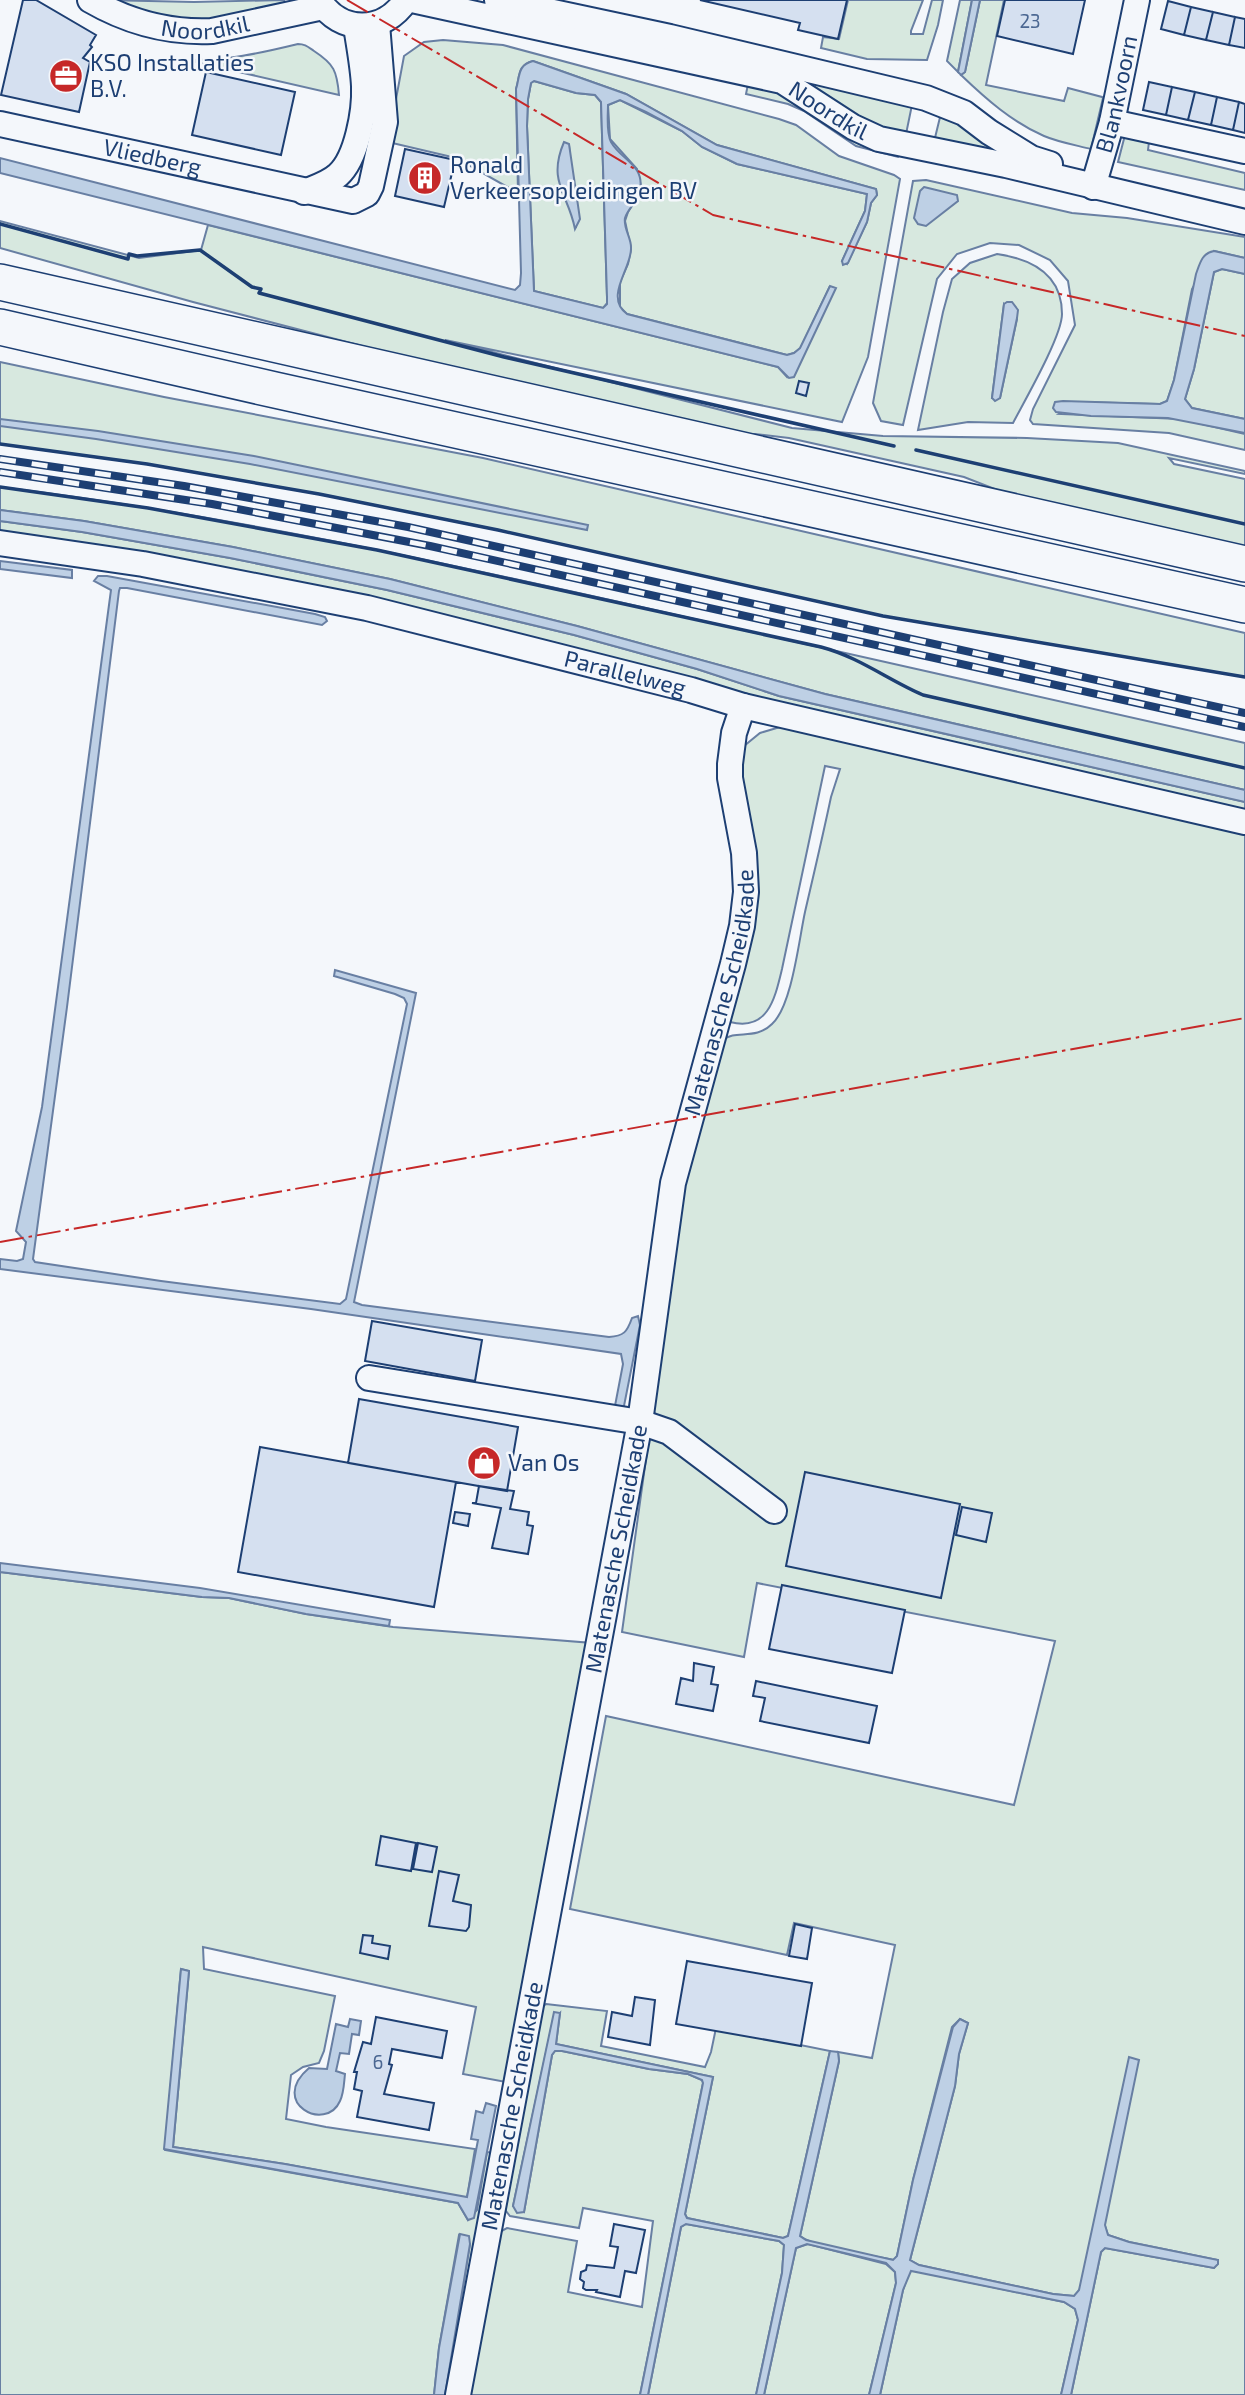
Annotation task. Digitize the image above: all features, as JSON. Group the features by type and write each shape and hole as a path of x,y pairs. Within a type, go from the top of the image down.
{"highway":[{"path":"0,282 1245,564"},
{"path":"0,327 1245,605"}],"street":[{"name":"Noordkil","path":"90,0 136,22 195,32 212,31 321,4"},
{"path":"321,4 337,20 366,25 394,15 406,0"},
{"name":"Noordkil","path":"412,0 782,81 853,127 879,139 1245,208"},
{"name":"Noordkil","path":"497,0 926,98 964,113 1031,158 1095,181 1245,222"},
{"name":"Blankvoorn","path":"1095,181 1112,122 1137,0"},
{"name":"Vliedberg","path":"0,124 345,201 360,199 367,194 371,186 364,102 366,25"},
{"path":"1112,122 1245,151"},
{"name":"Vliedberg","path":"304,192 326,184 340,174 368,142"},
{"name":"Parallelweg","path":"0,543 143,564 367,608 691,690 743,706 1245,822"},
{"name":"Matenasche Scheidkade","path":"458,2395 640,1422 673,1183 742,926 746,892 744,853 730,778 730,764 734,733 743,706"},
{"path":"369,1378 640,1422 669,1432 774,1511"}],"shaded area":[{"path":"103,0 284,0 287,10 189,24"},
{"path":"848,0 923,0 911,34 923,34 932,0 943,0 927,60 867,59 821,48 823,37 839,39"},
{"path":"960,0 972,0 958,72 947,61"},
{"path":"980,0 1004,0 986,85 1064,101 1068,88 1102,97 1091,149 1055,140 1021,124 961,75 965,72"},
{"path":"443,40 503,45 779,119 796,125 839,156 900,179 868,357 842,422 445,340 792,428 883,436 1027,438 1118,443 1245,471 1245,474 1169,458 1174,464 1245,479 1245,547 1018,498 964,477 789,438 737,435 412,359 0,248 0,221 139,258 201,250 208,225 778,367 787,377 801,348 787,355 627,314 620,307 620,282 631,249 625,221 641,186 637,169 610,139 608,105 620,100 682,131 702,147 737,164 867,194 865,211 842,261 847,264 867,222 871,203 877,195 876,189 717,145 626,94 533,61 522,68 516,89 518,193 456,158 388,142 404,56 424,42"},
{"path":"298,44 308,47 330,64 337,80 339,95 187,60 229,58"},
{"path":"788,69 913,100 905,139 858,122"},
{"path":"749,79 782,89 900,155 898,157 856,146 804,111 788,104 746,94"},
{"path":"534,81 576,93 595,95 601,102 607,297 603,308 534,291 527,126 531,83","holes":["569,145 576,228 561,189"]},
{"path":"942,109 1014,157 933,146"},
{"path":"1125,135 1149,142 1148,150 1245,173 1245,190 1118,162"},
{"path":"926,180 1072,213 1127,218 1245,237 1245,258 1214,251 1192,289 1174,380 1167,401 1160,404 1078,402 1059,414 1180,419 1245,434 1245,450 1169,433 1033,424 1030,420 1033,409 1075,325 1068,281 1050,260 1019,245 990,243 957,254 937,279 903,425 881,421 873,403 913,181"},
{"path":"997,254 1022,260 1042,271 1057,288 1061,300 1062,314 1056,337 1013,423 968,422 918,430 952,279 970,263","holes":["1004,304 1017,319 1000,398 992,398"]},
{"path":"1222,269 1245,274 1245,419 1192,408 1185,399 1214,272"},
{"path":"0,362 164,397 483,458 1245,633 1245,677 883,616 498,530 319,494 147,464 0,444"},
{"path":"0,487 249,525 413,557 1245,743 1245,790 825,694 577,626 390,579 233,547 84,521 0,510"},
{"path":"0,521 82,532 230,558 387,590 574,635 697,669 779,696 1245,802 1245,811 705,685 556,643 369,598 0,532"},
{"path":"780,727 1245,832 1245,2395 1071,2395 1101,2252 1105,2248 1214,2268 1218,2260 1129,2242 1108,2235 1105,2226 1079,2291 1074,2296 1053,2294 919,2265 910,2260 955,2086 959,2054 968,2023 960,2019 952,2027 913,2180 897,2256 894,2260 844,2251 800,2236 839,2061 838,2052 872,2058 895,1945 794,1923 787,1955 570,1909 606,1716 1014,1805 1055,1641 757,1583 744,1657 622,1632 683,1192 723,1040 734,1035 752,1034 766,1029 779,1015 785,1003 831,797 840,769 825,766 782,969 772,1001 768,1010 753,1022 730,1022 746,950 739,776 744,746 760,733"},
{"path":"0,1572 229,1598 306,1614 393,1627 592,1643 511,2083 463,2074 476,2007 203,1947 204,1969 335,1996 319,2063 303,2067 291,2075 286,2119 475,2149 467,2198 285,2164 173,2147 189,1971 181,1969 165,2150 458,2203 468,2220 477,2210 487,2152 497,2154 451,2395 445,2395 470,2244 459,2235 439,2348 434,2395 0,2395"},
{"path":"546,2004 607,2011 601,2046 705,2067 716,2028 830,2051 788,2236 783,2238 687,2218 685,2214 713,2077 556,2044 560,2013 553,2020 513,2206 524,2212 552,2055 555,2051 688,2074 703,2083 640,2395 467,2395 496,2234 507,2228 577,2241 568,2292 642,2307 653,2221 583,2208 579,2228 510,2216 502,2206 541,2008"},
{"path":"686,2224 779,2241 784,2245 782,2273 756,2395 648,2395 681,2227"},
{"path":"808,2244 886,2264 895,2272 896,2283 869,2395 764,2395 796,2248"},
{"path":"910,2270 1064,2302 1075,2309 1078,2320 1061,2395 880,2395 903,2290"}],"water":[{"path":"972,0 980,0 965,72 961,75 958,72"},
{"path":"533,61 626,94 717,145 876,189 877,195 871,203 867,222 848,263 843,265 842,261 865,211 867,194 737,164 702,147 682,131 620,100 608,105 609,138 636,169 641,181 639,194 625,218 631,249 618,291 621,307 627,314 787,355 800,348 830,286 836,288 794,377 789,378 778,367 0,173 0,158 515,290 520,285 521,273 516,89 520,72","holes":["534,81 576,93 595,95 601,102 607,297 607,304 603,308 534,291 527,126 531,83"]},
{"path":"564,142 569,144 580,219 575,229 558,178 559,156"},
{"path":"924,187 957,195 958,201 926,226 918,224 914,218 920,191"},
{"path":"1214,251 1245,258 1245,274 1222,269 1214,272 1185,399 1192,408 1245,419 1245,433 1168,418 1091,416 1056,412 1053,408 1055,402 1063,401 1160,404 1167,401 1174,380 1196,274 1204,256"},
{"path":"1012,302 1018,310 1000,398 995,401 992,398 1004,304"},
{"path":"0,419 98,431 254,456 588,525 587,530 250,464 0,426"},
{"path":"0,510 84,521 233,547 390,579 577,626 825,694 1245,790 1245,802 779,696 697,669 574,635 387,590 230,558 82,532 0,521"},
{"path":"0,561 72,570 72,578 0,569"},
{"path":"98,576 315,614 325,617 327,621 322,625 120,588 33,1259 35,1262 161,1281 340,1304 346,1299 407,1004 404,998 395,994 334,976 335,970 416,993 354,1302 609,1337 624,1332 632,1318 638,1316 640,1325 623,1411 614,1411 623,1364 621,1354 311,1309 0,1269 0,1259 23,1259 26,1242 16,1231 42,1107 111,590 94,581"},
{"path":"0,1563 200,1588 390,1620 389,1626 306,1614 229,1598 0,1572"},
{"path":"181,1969 189,1971 173,2147 467,2197 478,2140 471,2139 476,2111 483,2113 486,2103 496,2106 474,2218 468,2220 458,2203 164,2149"},
{"path":"554,2012 560,2013 556,2044 713,2077 685,2214 687,2218 783,2238 788,2236 830,2051 838,2052 839,2061 800,2236 806,2240 893,2260 897,2256 913,2180 953,2027 960,2019 968,2023 959,2054 955,2086 910,2260 919,2265 1053,2294 1074,2296 1079,2290 1129,2057 1139,2060 1105,2225 1108,2235 1129,2242 1218,2260 1218,2264 1214,2268 1105,2248 1101,2252 1071,2395 1061,2395 1078,2320 1075,2309 1064,2302 911,2271 903,2290 880,2395 869,2395 896,2283 895,2272 886,2263 807,2244 796,2248 764,2395 756,2395 782,2273 784,2245 779,2241 686,2224 681,2227 648,2395 640,2395 703,2083 688,2074 555,2051 552,2055 524,2212 517,2213 513,2206"},
{"path":"350,2019 361,2021 359,2035 352,2034 349,2054 340,2053 336,2071 345,2074 340,2101 333,2110 323,2114 304,2110 297,2102 295,2092 298,2081 309,2068 327,2069 336,2024 348,2027"},
{"path":"460,2234 469,2236 470,2244 445,2395 434,2395 439,2348"}],"building":[{"path":"23,0 36,0 96,35 90,45 92,47 83,58 90,62 79,112 1,95"},
{"path":"700,0 847,0 838,39 798,30 800,23"},
{"path":"1005,0 1085,0 1073,54 997,36"},
{"path":"1168,1 1191,7 1184,35 1161,29"},
{"path":"1191,7 1213,12 1206,40 1184,35"},
{"path":"1213,12 1235,17 1229,45 1206,40"},
{"path":"1235,17 1245,19 1245,48 1229,45"},
{"path":"206,72 295,92 281,155 192,135"},
{"path":"1149,82 1172,87 1166,115 1143,110"},
{"path":"1172,87 1195,92 1188,120 1166,115"},
{"path":"1195,92 1217,97 1211,125 1188,120"},
{"path":"1217,97 1239,102 1233,130 1211,125"},
{"path":"1239,102 1245,104 1245,133 1233,130"},
{"name":"Ronald Verkeersopleidingen BV","path":"405,149 455,160 444,207 395,196"},
{"path":"799,381 809,383 806,396 796,393"},
{"path":"372,1321 482,1340 475,1381 365,1361"},
{"path":"359,1399 518,1427 507,1491 348,1463"},
{"path":"260,1447 456,1482 434,1607 238,1572"},
{"path":"805,1472 960,1504 941,1598 786,1566"},
{"path":"479,1486 514,1491 510,1509 529,1512 527,1525 533,1526 528,1554 492,1548 501,1508 472,1503 476,1503"},
{"path":"962,1507 992,1513 986,1542 956,1535"},
{"path":"455,1512 470,1514 468,1526 453,1523"},
{"path":"782,1585 905,1610 892,1673 769,1649"},
{"path":"694,1663 714,1667 711,1684 718,1685 713,1711 676,1704 681,1678 693,1681"},
{"path":"756,1681 877,1706 869,1743 760,1721 765,1698 753,1696"},
{"path":"381,1836 416,1843 411,1871 376,1865"},
{"path":"418,1843 437,1847 432,1872 413,1869"},
{"path":"439,1871 459,1875 453,1901 471,1905 469,1927 466,1931 429,1926"},
{"path":"795,1924 812,1928 807,1959 789,1956"},
{"path":"363,1935 373,1936 372,1943 390,1946 388,1959 360,1953"},
{"path":"687,1961 812,1983 801,2046 676,2024"},
{"path":"635,1997 655,2000 650,2045 608,2037 612,2012 632,2016"},
{"path":"376,2017 447,2031 442,2058 392,2049 389,2064 392,2065 384,2094 434,2103 429,2130 357,2117 362,2091 354,2089 357,2072 354,2072 363,2042 371,2044"},
{"path":"614,2224 645,2230 636,2273 625,2271 620,2297 596,2292 597,2290 586,2290 580,2279 581,2272 586,2270 587,2265 614,2268 618,2247 610,2246"}],"railway":[{"path":"0,459 184,486 408,527 1245,713"},
{"path":"0,472 212,504 430,546 1245,727"}],"wall":[{"path":"0,224 128,259 129,254 137,256 200,250 252,287 261,289 259,293 504,357 894,446"},
{"path":"0,444 147,464 319,494 498,530 883,616 1245,677"},
{"path":"916,450 1245,524"},
{"path":"0,487 148,508 377,550 821,647 861,663 923,695 1245,768"}],"power":[{"path":"347,0 713,215 1245,336"},
{"path":"0,1242 1245,1018"}],"place":[{"name":"KSO Installaties B.V.","path":"66,76"},
{"name":"Ronald Verkeersopleidingen BV","path":"425,178"},
{"name":"Van Os","path":"484,1463"}]}
